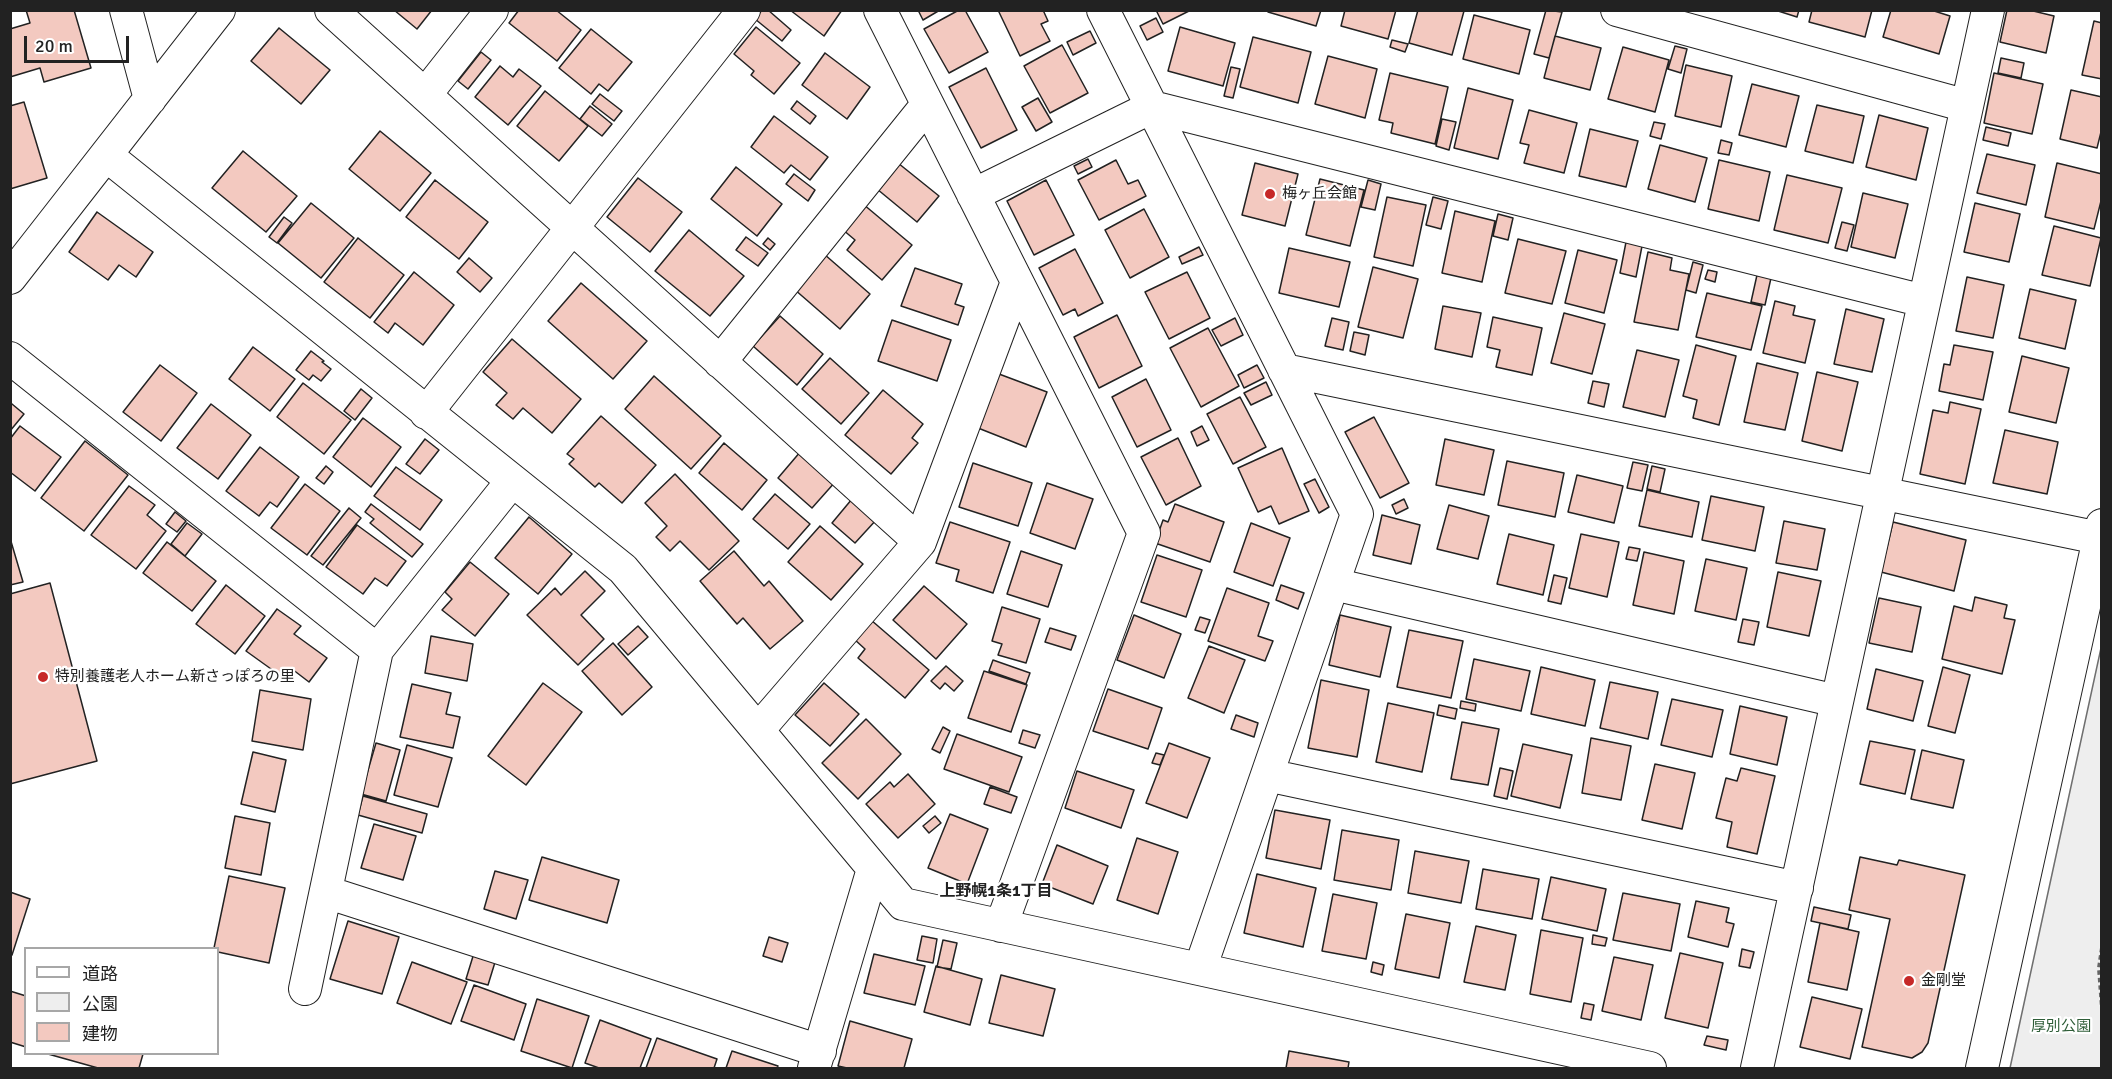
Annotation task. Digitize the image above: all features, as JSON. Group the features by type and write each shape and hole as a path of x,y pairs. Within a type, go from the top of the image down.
{"street":[{"path":"126,10 150,99"},
{"path":"10,278 219,10"},
{"path":"331,10 920,542"},
{"path":"425,95 492,10"},
{"path":"426,413 744,10"},
{"path":"879,10 1144,533 1001,926"},
{"path":"1103,10 1357,514 1200,969"},
{"path":"1617,10 1967,106"},
{"path":"1757,1068 1988,10"},
{"path":"720,362 927,105"},
{"path":"973,195 1152,107 1924,301"},
{"path":"106,155 623,569 903,904 1650,1068"},
{"path":"758,730 920,542 1017,282"},
{"path":"10,357 377,650"},
{"path":"1284,370 1882,493 2100,531 1982,1068"},
{"path":"305,989 377,650 512,481"},
{"path":"1333,584 1837,701"},
{"path":"1267,776 1797,888"},
{"path":"326,892 817,1060 873,869"}],"path":[{"path":"2102,948 2099,968 2102,1008"}],"green space":[{"name":"厚別公園","path":"2101,648 2101,1068 2010,1068"}],"building":[{"path":"26,10 74,10 91,68 44,82 40,68 10,77 10,29 30,23"},
{"path":"394,10 432,10 417,29"},
{"path":"519,10 556,10 581,30 557,61 509,23"},
{"path":"762,10 768,10 791,30 782,41 755,19"},
{"path":"790,10 842,10 824,36"},
{"path":"918,10 940,10 923,20"},
{"path":"959,10 965,10 988,52 949,73 924,29"},
{"path":"998,10 1043,10 1048,21 1041,24 1050,41 1020,56"},
{"path":"1156,10 1188,10 1189,11 1163,24"},
{"path":"1268,10 1321,10 1316,26 1268,12"},
{"path":"1345,10 1396,10 1388,39 1341,26"},
{"path":"1418,10 1464,11 1452,55 1409,43"},
{"path":"1546,10 1562,12 1549,58 1534,54"},
{"path":"1775,10 1799,10 1797,17"},
{"path":"1812,10 1872,10 1865,37 1809,22"},
{"path":"1891,10 1931,10 1950,16 1939,54 1883,37"},
{"path":"2007,10 2029,10 2054,16 2046,53 2000,42"},
{"path":"1474,15 1530,30 1519,74 1463,59"},
{"path":"1156,18 1163,32 1147,40 1140,26"},
{"path":"2094,21 2102,23 2102,79 2082,75"},
{"path":"756,27 800,63 774,94 751,75 754,71 734,54"},
{"path":"1180,27 1235,43 1223,86 1168,71"},
{"path":"279,28 330,70 301,104 251,61"},
{"path":"591,29 632,62 608,91 599,84 591,94 559,68"},
{"path":"1090,31 1096,43 1073,55 1067,42"},
{"path":"1555,36 1601,48 1590,90 1544,78"},
{"path":"1253,37 1311,52 1298,103 1240,87"},
{"path":"1392,40 1408,44 1405,52 1390,47"},
{"path":"1062,45 1088,93 1050,113 1024,66"},
{"path":"1675,46 1687,49 1681,73 1668,69"},
{"path":"1623,47 1669,60 1655,112 1608,99"},
{"path":"481,52 491,60 468,89 458,81"},
{"path":"825,53 870,87 847,119 802,85"},
{"path":"1328,56 1377,69 1365,118 1315,104"},
{"path":"2001,58 2024,63 2021,78 1998,73"},
{"path":"1686,65 1732,76 1721,127 1675,116"},
{"path":"500,66 513,77 519,69 541,86 508,125 475,97"},
{"path":"1231,67 1240,69 1233,98 1224,96"},
{"path":"986,68 1017,130 981,148 949,87"},
{"path":"1390,73 1448,87 1435,144 1391,133 1393,123 1379,120"},
{"path":"1994,73 2043,84 2032,134 1984,123"},
{"path":"1752,84 1799,96 1786,147 1739,135"},
{"path":"1468,88 1513,100 1498,159 1454,148"},
{"path":"2071,90 2102,97 2102,128 2097,148 2060,139"},
{"path":"545,91 588,126 559,161 517,126"},
{"path":"600,94 622,111 614,121 592,104"},
{"path":"1038,98 1052,122 1036,131 1022,107"},
{"path":"797,101 816,116 810,124 791,109"},
{"path":"24,102 47,178 10,189 10,106"},
{"path":"1817,105 1864,116 1853,163 1805,151"},
{"path":"590,106 612,124 602,136 580,119"},
{"path":"1529,110 1577,123 1564,173 1524,163 1529,145 1520,143"},
{"path":"1879,115 1928,128 1916,180 1866,167"},
{"path":"774,116 828,157 810,180 791,165 784,173 751,147"},
{"path":"1442,119 1456,122 1449,150 1436,146"},
{"path":"1654,122 1665,124 1661,139 1650,136"},
{"path":"1986,127 2011,133 2008,146 1983,140"},
{"path":"1590,129 1638,141 1626,187 1579,176"},
{"path":"380,131 431,173 400,211 349,169"},
{"path":"1721,140 1732,143 1729,155 1718,153"},
{"path":"1660,145 1707,158 1695,202 1648,189"},
{"path":"243,151 297,196 266,232 212,188"},
{"path":"1987,154 2035,165 2026,205 1977,193"},
{"path":"1088,159 1092,167 1078,174 1074,166"},
{"path":"1116,160 1128,184 1138,180 1146,196 1099,220 1078,180"},
{"path":"1719,160 1770,172 1759,221 1708,209"},
{"path":"898,163 939,196 917,222 877,189"},
{"name":"梅ヶ丘会館","path":"1255,163 1298,174 1285,226 1242,215"},
{"path":"2057,163 2102,174 2102,197 2094,229 2045,217"},
{"path":"736,167 782,204 757,236 711,199"},
{"path":"794,174 815,190 808,201 786,184"},
{"path":"1787,175 1842,188 1828,243 1774,230"},
{"path":"638,178 682,212 650,252 607,217"},
{"path":"1320,179 1364,190 1350,246 1306,235"},
{"path":"435,180 488,222 459,259 406,217"},
{"path":"1046,180 1074,235 1034,255 1007,201"},
{"path":"1368,180 1381,184 1375,210 1361,207"},
{"path":"1863,193 1908,204 1895,258 1851,247"},
{"path":"1387,197 1426,205 1413,266 1374,257"},
{"path":"1433,197 1448,201 1441,229 1426,225"},
{"path":"311,203 354,238 321,278 278,243"},
{"path":"1975,203 2020,214 2009,262 1964,252"},
{"path":"863,204 912,245 882,280 847,250 855,240 842,229"},
{"path":"1144,209 1169,257 1130,278 1105,230"},
{"path":"1455,211 1495,221 1482,282 1442,273"},
{"path":"97,212 153,252 136,277 119,265 108,280 69,252"},
{"path":"1498,214 1513,218 1508,240 1493,236"},
{"path":"284,217 292,223 277,243 269,237"},
{"path":"1842,222 1854,225 1847,251 1835,248"},
{"path":"2054,226 2101,238 2090,286 2042,275"},
{"path":"689,230 744,276 710,316 655,271"},
{"path":"746,237 768,253 758,266 736,250"},
{"path":"1627,237 1643,241 1636,277 1620,273"},
{"path":"358,238 404,275 370,318 324,282"},
{"path":"768,238 775,244 770,250 763,244"},
{"path":"1518,239 1566,251 1552,304 1505,293"},
{"path":"1199,247 1203,255 1182,264 1179,257"},
{"path":"1289,248 1350,262 1339,307 1279,293"},
{"path":"1075,249 1103,303 1078,316 1075,309 1063,315 1039,268"},
{"path":"1578,250 1617,260 1604,313 1565,303"},
{"path":"1648,252 1672,258 1670,270 1689,274 1678,330 1634,322"},
{"path":"824,254 870,294 840,329 794,289"},
{"path":"469,258 492,278 480,292 457,272"},
{"path":"1693,262 1703,265 1696,293 1686,290"},
{"path":"1373,267 1418,279 1403,338 1358,327"},
{"path":"915,268 962,284 955,304 964,307 958,325 901,306"},
{"path":"1708,270 1717,272 1715,282 1705,279"},
{"path":"414,272 454,305 423,345 395,323 388,333 374,322"},
{"path":"1187,272 1210,318 1169,339 1145,292"},
{"path":"1757,275 1771,278 1765,305 1751,302"},
{"path":"1967,277 2004,285 1993,338 1956,331"},
{"path":"581,283 647,341 613,379 548,321"},
{"path":"2030,289 2076,300 2065,349 2019,338"},
{"path":"1707,293 1762,306 1751,350 1696,337"},
{"path":"1775,301 1795,306 1793,315 1815,320 1805,363 1763,353"},
{"path":"1443,306 1481,313 1472,357 1435,349"},
{"path":"1846,309 1884,319 1872,372 1834,364"},
{"path":"1564,313 1605,324 1592,374 1551,363"},
{"path":"1117,315 1142,366 1099,388 1074,337"},
{"path":"780,316 823,354 797,385 753,346"},
{"path":"1493,317 1542,328 1532,375 1496,367 1500,350 1487,347"},
{"path":"1235,318 1243,335 1221,346 1212,330"},
{"path":"1332,318 1349,322 1343,350 1325,346"},
{"path":"892,320 951,340 937,381 878,361"},
{"path":"1208,328 1239,386 1201,407 1170,348"},
{"path":"1354,332 1369,335 1365,355 1350,351"},
{"path":"512,339 581,399 552,433 523,408 513,419 496,405 507,393 483,372"},
{"path":"1696,345 1736,356 1719,425 1693,418 1697,400 1683,396"},
{"path":"1954,345 1993,352 1983,400 1939,391 1944,364 1950,365"},
{"path":"253,347 295,379 270,411 229,379"},
{"path":"1637,350 1679,360 1665,417 1623,407"},
{"path":"311,351 331,369 321,381 313,375 309,380 296,370"},
{"path":"2022,356 2069,368 2056,423 2009,412"},
{"path":"830,358 869,393 841,424 802,389"},
{"path":"1757,363 1798,373 1785,430 1744,422"},
{"path":"160,365 197,393 161,441 123,412"},
{"path":"1257,365 1264,378 1244,388 1238,375"},
{"path":"1817,372 1858,382 1842,451 1802,441"},
{"path":"999,374 1047,392 1026,447 978,428"},
{"path":"654,376 721,436 691,469 625,409"},
{"path":"1146,379 1171,430 1137,447 1112,397"},
{"path":"1593,381 1609,384 1604,407 1588,403"},
{"path":"1266,382 1272,395 1251,405 1244,393"},
{"path":"303,383 351,420 324,454 277,417"},
{"path":"361,389 372,398 355,420 344,411"},
{"path":"883,390 923,424 912,438 918,443 891,474 845,435"},
{"path":"1240,397 1266,447 1233,464 1207,414"},
{"path":"1950,402 1981,409 1965,484 1920,474 1933,410 1948,413"},
{"path":"12,404 24,414 10,431 10,406"},
{"path":"211,404 251,435 218,479 177,448"},
{"path":"601,416 656,465 622,503 599,483 595,487 569,464 574,459 567,454"},
{"path":"1374,417 1409,483 1380,498 1345,432"},
{"path":"363,418 401,447 371,487 333,457"},
{"path":"20,426 61,457 35,491 10,472 10,439"},
{"path":"1202,426 1209,440 1197,446 1191,432"},
{"path":"2005,430 2058,442 2047,494 1993,483"},
{"path":"1178,438 1201,486 1166,505 1141,457"},
{"path":"425,439 439,450 420,474 406,464"},
{"path":"1445,439 1494,450 1484,495 1436,485"},
{"path":"85,441 128,475 84,531 41,498"},
{"path":"724,443 767,480 742,510 699,473"},
{"path":"260,447 299,477 277,507 270,502 259,516 226,491"},
{"path":"1282,448 1309,511 1279,524 1271,506 1258,512 1238,468"},
{"path":"801,451 836,481 812,508 778,478"},
{"path":"1507,461 1564,473 1555,517 1498,505"},
{"path":"1633,462 1648,465 1642,491 1627,488"},
{"path":"973,463 1032,483 1018,526 959,507"},
{"path":"326,466 333,472 324,484 316,478"},
{"path":"1652,466 1665,469 1660,492 1647,489"},
{"path":"396,467 442,500 420,530 374,496"},
{"path":"675,474 739,541 709,570 680,541 670,551 656,537 667,526 645,503"},
{"path":"1577,475 1623,486 1614,523 1568,512"},
{"path":"1315,479 1329,507 1319,513 1304,484"},
{"path":"1047,483 1093,499 1075,549 1030,533"},
{"path":"305,484 340,511 307,555 271,528"},
{"path":"129,486 155,505 147,515 166,531 136,569 91,535"},
{"path":"1647,490 1699,502 1692,537 1639,526"},
{"path":"775,494 810,524 788,549 753,519"},
{"path":"1711,496 1764,507 1755,551 1702,540"},
{"path":"852,499 877,519 855,543 832,523"},
{"path":"1404,499 1408,508 1396,514 1392,505"},
{"path":"371,504 423,544 412,557 370,523 374,519 365,512"},
{"path":"1175,504 1224,522 1210,562 1155,543 1163,520 1168,522"},
{"path":"1449,505 1489,516 1478,559 1437,549"},
{"path":"349,508 361,518 323,565 311,556"},
{"path":"175,512 186,521 177,532 166,524"},
{"path":"1382,515 1420,525 1411,564 1373,555"},
{"path":"529,517 572,554 538,594 495,558"},
{"path":"1784,521 1825,529 1817,570 1776,563"},
{"path":"950,522 1010,542 993,593 956,581 959,570 936,563"},
{"path":"1893,522 1966,540 1954,591 1881,572"},
{"path":"187,523 202,534 185,556 171,544"},
{"path":"1251,523 1290,538 1273,586 1234,572"},
{"path":"357,525 406,561 387,586 375,578 363,594 326,567"},
{"path":"820,526 863,564 831,600 788,562"},
{"path":"1509,534 1554,545 1543,595 1497,584"},
{"path":"1581,534 1619,542 1607,597 1569,588"},
{"path":"10,538 23,582 10,585"},
{"path":"167,542 216,581 192,611 143,573"},
{"path":"1629,547 1640,549 1637,561 1626,559"},
{"path":"734,551 764,586 769,581 803,621 770,649 743,618 737,624 700,581"},
{"path":"1021,551 1062,565 1048,607 1007,594"},
{"path":"1644,552 1684,561 1674,614 1633,605"},
{"path":"1157,555 1202,570 1186,617 1141,602"},
{"path":"1706,559 1747,568 1736,620 1695,611"},
{"path":"470,562 509,594 475,636 442,610 452,599 445,592"},
{"path":"585,571 605,591 581,615 604,639 578,665 527,615 555,588 561,595"},
{"path":"1778,572 1821,581 1809,636 1767,627"},
{"path":"1554,575 1567,578 1561,604 1548,601"},
{"name":"特別養護老人ホーム新さっぽろの里","path":"50,583 97,761 10,784 10,594"},
{"path":"226,585 265,616 235,654 196,624"},
{"path":"1281,585 1304,593 1298,609 1276,600"},
{"path":"924,586 967,624 936,659 893,620"},
{"path":"1227,588 1269,603 1258,636 1273,641 1265,661 1208,641"},
{"path":"1975,597 2007,605 2004,618 2015,620 2002,674 1942,659 1954,606 1972,611"},
{"path":"1879,598 1921,607 1912,652 1869,643"},
{"path":"1002,607 1040,619 1026,663 998,655 1002,644 992,641"},
{"path":"277,609 301,626 294,634 327,658 309,682 292,669 285,679 246,651"},
{"path":"1134,615 1181,634 1164,678 1117,660"},
{"path":"1340,615 1391,627 1380,677 1329,665"},
{"path":"1200,617 1210,620 1205,633 1195,630"},
{"path":"1743,619 1759,622 1754,645 1738,642"},
{"path":"871,620 929,670 905,698 858,658 865,649 854,639"},
{"path":"638,626 648,637 628,655 618,644"},
{"path":"1050,628 1076,636 1071,650 1045,642"},
{"path":"1409,630 1463,641 1451,698 1397,687"},
{"path":"431,636 473,644 467,681 425,673"},
{"path":"613,643 652,687 622,715 582,671"},
{"path":"1209,646 1245,660 1224,713 1188,698"},
{"path":"1474,659 1530,671 1521,711 1466,699"},
{"path":"993,660 1030,673 1026,684 989,671"},
{"path":"946,666 963,681 954,691 945,683 940,689 931,681"},
{"path":"1541,667 1595,680 1585,726 1531,714"},
{"path":"1943,667 1970,675 1955,733 1928,726"},
{"path":"1876,669 1923,681 1913,721 1867,709"},
{"path":"984,671 1027,685 1011,732 968,718"},
{"path":"1321,680 1369,690 1357,757 1308,748"},
{"path":"1610,682 1658,692 1648,739 1600,728"},
{"path":"543,683 582,712 526,785 488,756"},
{"path":"824,683 859,714 830,746 795,715"},
{"path":"412,684 451,693 446,714 460,717 453,748 400,737"},
{"path":"1108,689 1162,708 1148,749 1093,731"},
{"path":"260,690 311,699 303,750 252,741"},
{"path":"1672,699 1723,710 1712,757 1661,745"},
{"path":"1461,701 1476,704 1475,711 1460,708"},
{"path":"1388,703 1434,713 1422,772 1376,762"},
{"path":"1439,705 1457,709 1455,719 1437,715"},
{"path":"1740,706 1787,717 1777,765 1730,754"},
{"path":"1236,715 1258,723 1254,737 1231,729"},
{"path":"866,719 901,754 858,799 822,763"},
{"path":"1462,722 1499,729 1488,785 1451,779"},
{"path":"943,727 950,731 940,753 932,749"},
{"path":"1023,730 1040,735 1035,748 1019,743"},
{"path":"957,734 1022,757 1009,792 944,769"},
{"path":"1591,738 1631,746 1621,800 1582,793"},
{"path":"1870,741 1915,750 1905,794 1860,784"},
{"path":"376,743 400,750 386,801 361,794"},
{"path":"1169,743 1210,758 1187,818 1146,803"},
{"path":"1523,744 1572,755 1560,808 1511,796"},
{"path":"407,745 452,758 438,807 394,795"},
{"path":"1922,750 1964,760 1953,808 1911,799"},
{"path":"253,752 286,760 275,812 241,804"},
{"path":"1156,753 1164,755 1160,765 1152,763"},
{"path":"1655,764 1695,773 1682,829 1642,820"},
{"path":"1500,768 1513,771 1507,799 1494,796"},
{"path":"1741,768 1775,776 1757,854 1727,847 1732,822 1716,818 1726,778 1737,781"},
{"path":"1077,771 1134,790 1121,828 1065,808"},
{"path":"908,774 935,804 898,838 866,804 890,782 894,787"},
{"path":"990,787 1017,797 1011,813 984,804"},
{"path":"363,796 427,814 422,833 358,815"},
{"path":"1275,810 1330,820 1321,869 1266,858"},
{"path":"950,814 988,829 967,884 928,868"},
{"path":"235,816 270,823 261,875 225,868"},
{"path":"935,816 941,823 929,833 923,826"},
{"path":"374,824 416,836 403,880 361,868"},
{"path":"1342,830 1399,840 1391,890 1334,880"},
{"path":"1137,838 1178,852 1158,914 1117,900"},
{"path":"1057,845 1108,866 1093,904 1042,884"},
{"path":"1415,851 1469,861 1461,903 1408,893"},
{"path":"542,857 619,880 607,923 529,900"},
{"name":"金剛堂","path":"1860,857 1897,865 1899,860 1965,875 1928,1043 1922,1052 1912,1058 1862,1047 1890,919 1849,910"},
{"path":"1483,869 1539,879 1532,919 1476,909"},
{"path":"495,871 528,880 516,919 484,909"},
{"path":"1257,874 1316,888 1303,947 1244,933"},
{"path":"229,876 285,888 269,963 219,952 219,947 214,947"},
{"path":"1551,877 1606,889 1597,931 1542,919"},
{"path":"10,892 30,899 12,955 10,954"},
{"path":"1623,893 1680,904 1671,951 1613,940"},
{"path":"1333,894 1377,903 1366,959 1322,951"},
{"path":"1696,901 1729,908 1726,922 1734,924 1728,947 1688,937"},
{"path":"1814,907 1851,915 1848,929 1811,921"},
{"path":"1406,914 1450,923 1439,978 1395,969"},
{"path":"348,921 399,937 382,994 330,979"},
{"path":"1820,923 1859,932 1847,990 1808,982"},
{"path":"1476,926 1516,935 1505,990 1464,982"},
{"path":"1541,930 1583,938 1571,1002 1530,994"},
{"path":"1593,935 1607,938 1605,946 1592,944"},
{"path":"922,936 937,939 933,963 917,960"},
{"path":"769,937 788,943 782,962 763,956"},
{"path":"943,940 957,943 951,969 937,967"},
{"path":"1742,949 1754,952 1750,968 1739,966"},
{"path":"474,953 496,959 488,985 466,979"},
{"path":"1680,953 1723,963 1708,1028 1665,1018"},
{"path":"874,954 925,966 915,1005 864,993"},
{"path":"1614,957 1653,965 1641,1020 1602,1011"},
{"path":"412,962 467,982 451,1024 397,1003"},
{"path":"1373,962 1384,965 1382,975 1371,972"},
{"path":"936,966 982,979 970,1025 924,1012"},
{"path":"1001,975 1055,989 1043,1036 989,1023"},
{"path":"474,985 526,1004 514,1040 461,1021"},
{"path":"10,991 24,995 24,1046 10,1042"},
{"path":"1812,997 1862,1009 1850,1059 1800,1047"},
{"path":"537,999 589,1016 572,1068 521,1051"},
{"path":"1584,1003 1594,1005 1591,1020 1581,1018"},
{"path":"600,1020 651,1039 640,1068 599,1068 585,1063"},
{"path":"850,1021 912,1039 904,1068 838,1066"},
{"path":"1707,1036 1728,1040 1726,1050 1704,1045"},
{"path":"657,1038 717,1059 714,1068 646,1068"},
{"path":"732,1051 778,1066 777,1068 726,1068"},
{"path":"1289,1051 1349,1062 1348,1068 1286,1068"},
{"path":"52,1055 143,1055 139,1068 98,1068"}],"place":[{"name":"梅ヶ丘会館","path":"1270,194"},
{"name":"特別養護老人ホーム新さっぽろの里","path":"43,677"},
{"name":"金剛堂","path":"1909,981"}],"district":[{"name":"上野幌1条1丁目","path":"996,892"}]}
